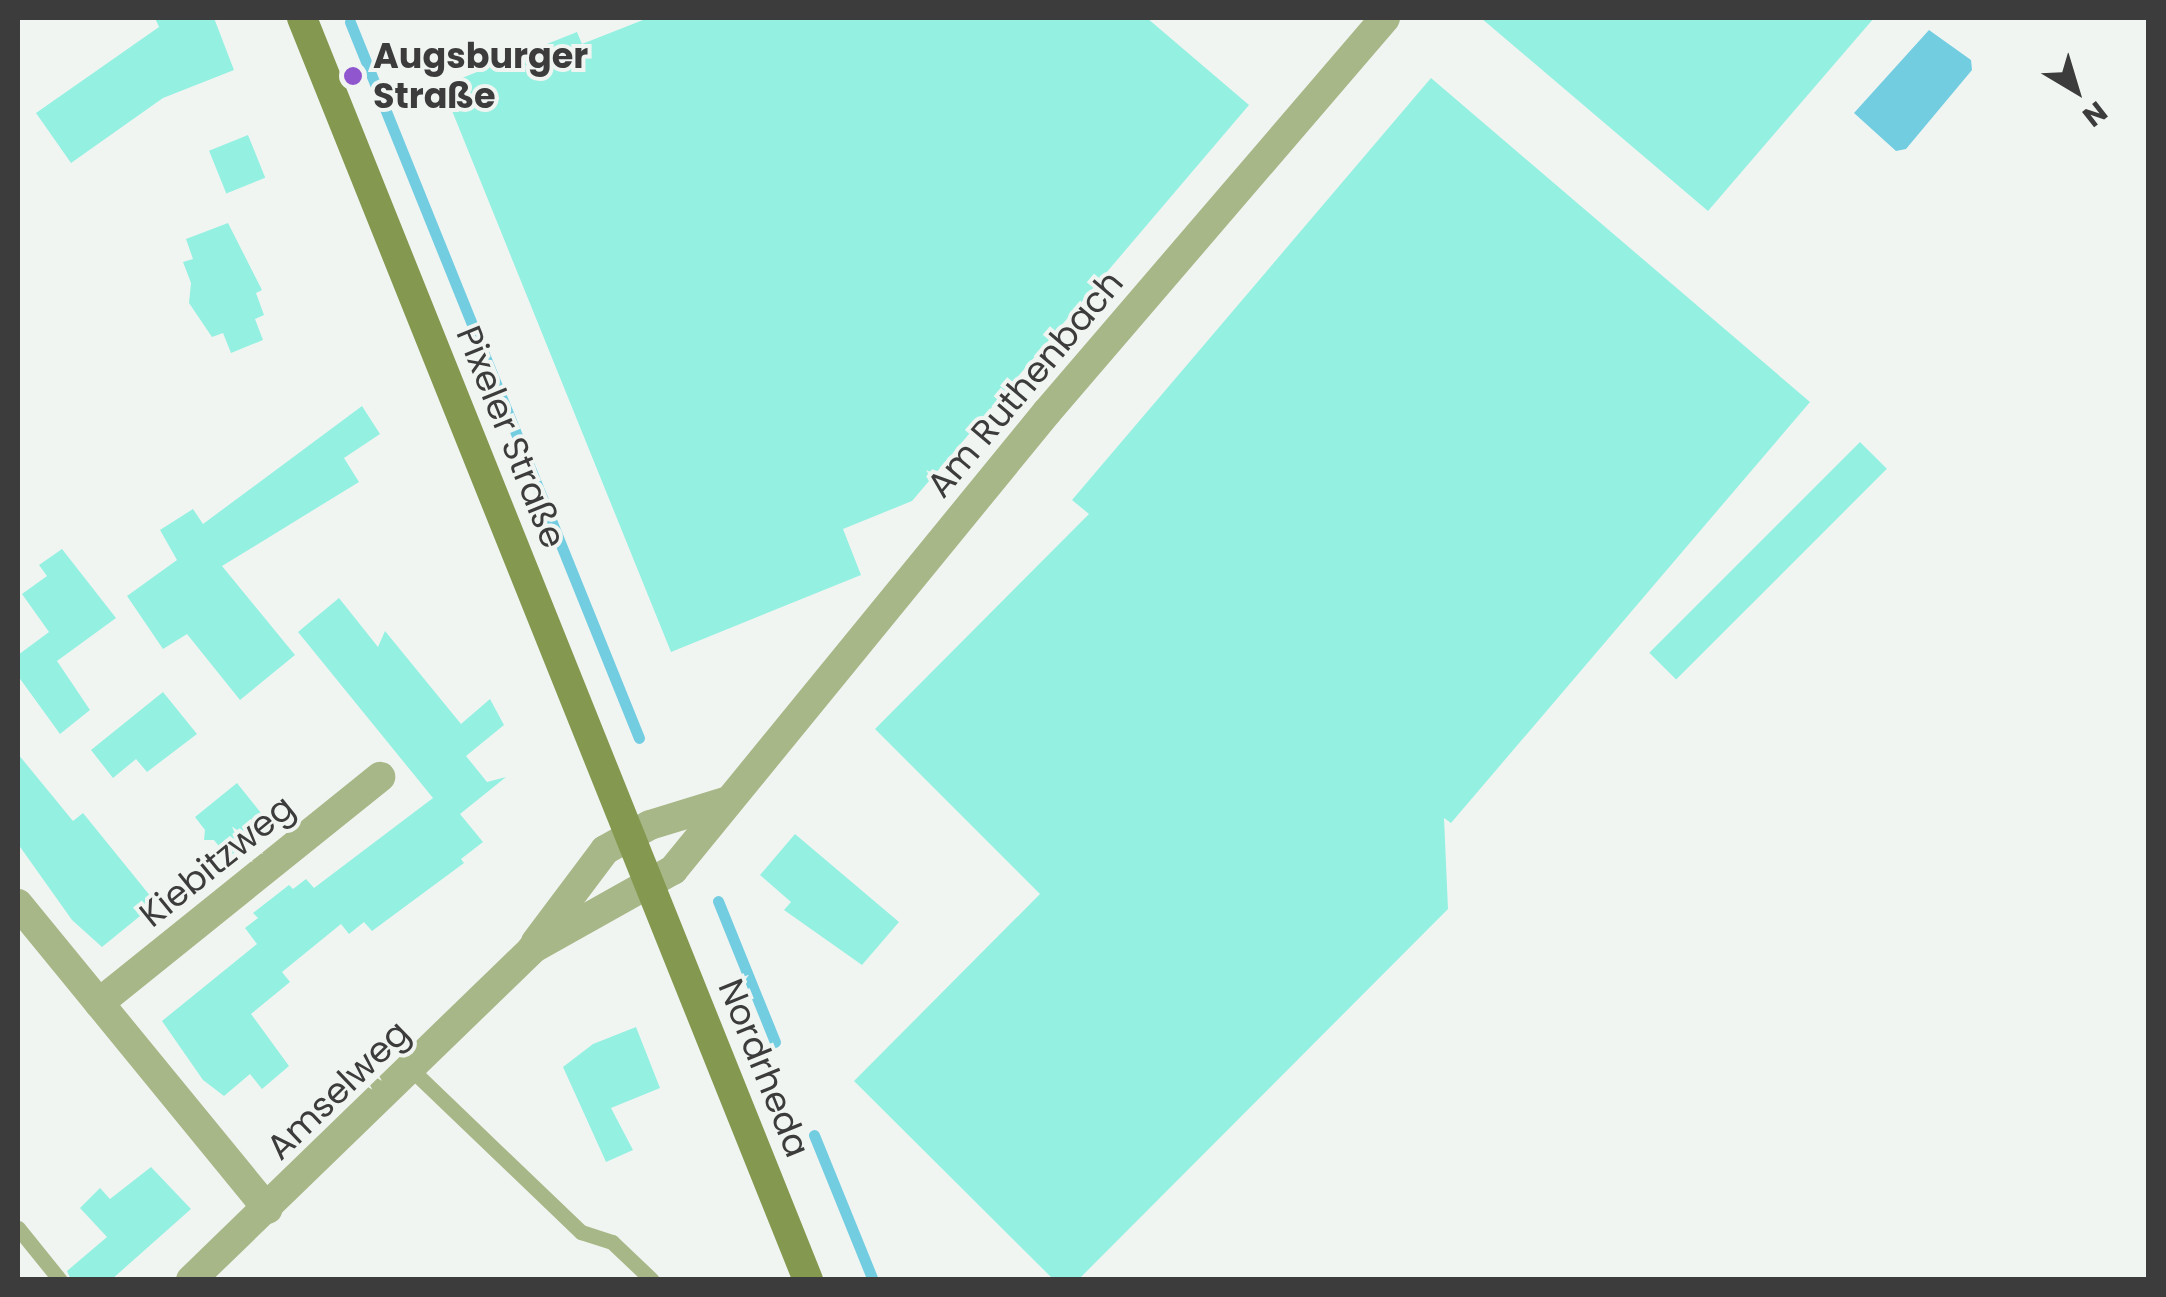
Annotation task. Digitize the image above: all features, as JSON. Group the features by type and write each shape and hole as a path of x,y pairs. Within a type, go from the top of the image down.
{"main road":[{"name":"Pixeler Straße","path":"302,18 651,884"},
{"name":"Nordrheda","path":"651,884 808,1280"}],"street":[{"name":"Am Ruthenbach","path":"651,884 713,827 726,802 1374,21"},
{"name":"Kiebitzweg","path":"100,1003 380,777"},
{"path":"632,834 726,802"},
{"name":"Amselweg","path":"191,1280 413,1071 532,949 552,913 605,850 632,834"},
{"name":"Amselweg","path":"532,949 651,884"},
{"path":"18,904 268,1209"}],"lane":[{"path":"413,1071 581,1232 612,1242 642,1276"},
{"path":"18,1228 60,1280"}],"water":[{"path":"1929,30 1971,60 1972,70 1906,149 1896,151 1854,113"}],"building":[{"path":"155,18 214,18 234,70 163,98 71,163 36,113 159,27"},
{"path":"648,18 1147,18 1249,105 912,501 843,529 861,575 671,652 442,86 577,32 582,44"},
{"path":"1481,18 1874,18 1708,211"},
{"path":"1431,78 1810,402 1451,823 1444,818 1448,909 1078,1280 1054,1280 854,1081 1040,894 875,729 1089,514 1072,500"},
{"path":"248,135 265,178 226,193 209,151"},
{"path":"228,223 262,290 256,293 264,315 255,319 263,340 231,353 223,333 212,337 189,303 191,283 183,262 193,259 186,239"},
{"path":"362,406 380,434 344,458 359,482 222,566 295,655 240,700 187,634 163,649 127,596 177,560 160,530 193,509 203,524"},
{"path":"1860,442 1887,469 1676,680 1649,653"},
{"path":"62,549 116,618 57,661 90,710 60,734 18,676 18,655 49,632 22,594 47,576 39,565"},
{"path":"339,598 378,647 385,631 461,724 490,699 504,725 466,756 487,782 506,777 460,814 483,842 461,859 464,863 372,931 364,922 349,934 341,924 282,972 290,982 251,1014 289,1066 262,1089 250,1074 224,1096 203,1080 162,1021 257,944 245,928 258,918 253,913 289,885 293,889 306,879 314,888 433,798 298,632"},
{"path":"163,692 197,734 147,772 136,759 113,778 91,750"},
{"path":"18,754 73,821 83,813 156,903 102,947 72,920 18,844"},
{"path":"237,783 269,823 228,858 214,840 204,840 205,830 195,817"},
{"path":"795,834 899,922 862,965 784,910 791,902 760,875"},
{"path":"636,1027 660,1088 611,1108 633,1150 606,1162 563,1067 593,1044"},
{"path":"151,1167 191,1209 111,1280 71,1280 67,1271 107,1237 80,1208 100,1188 110,1199"}],"waterway":[{"path":"350,22 639,738"},
{"path":"718,901 775,1042"},
{"path":"814,1135 873,1280"}],"place":[{"name":"Augsburger Straße","path":"353,76"}]}
